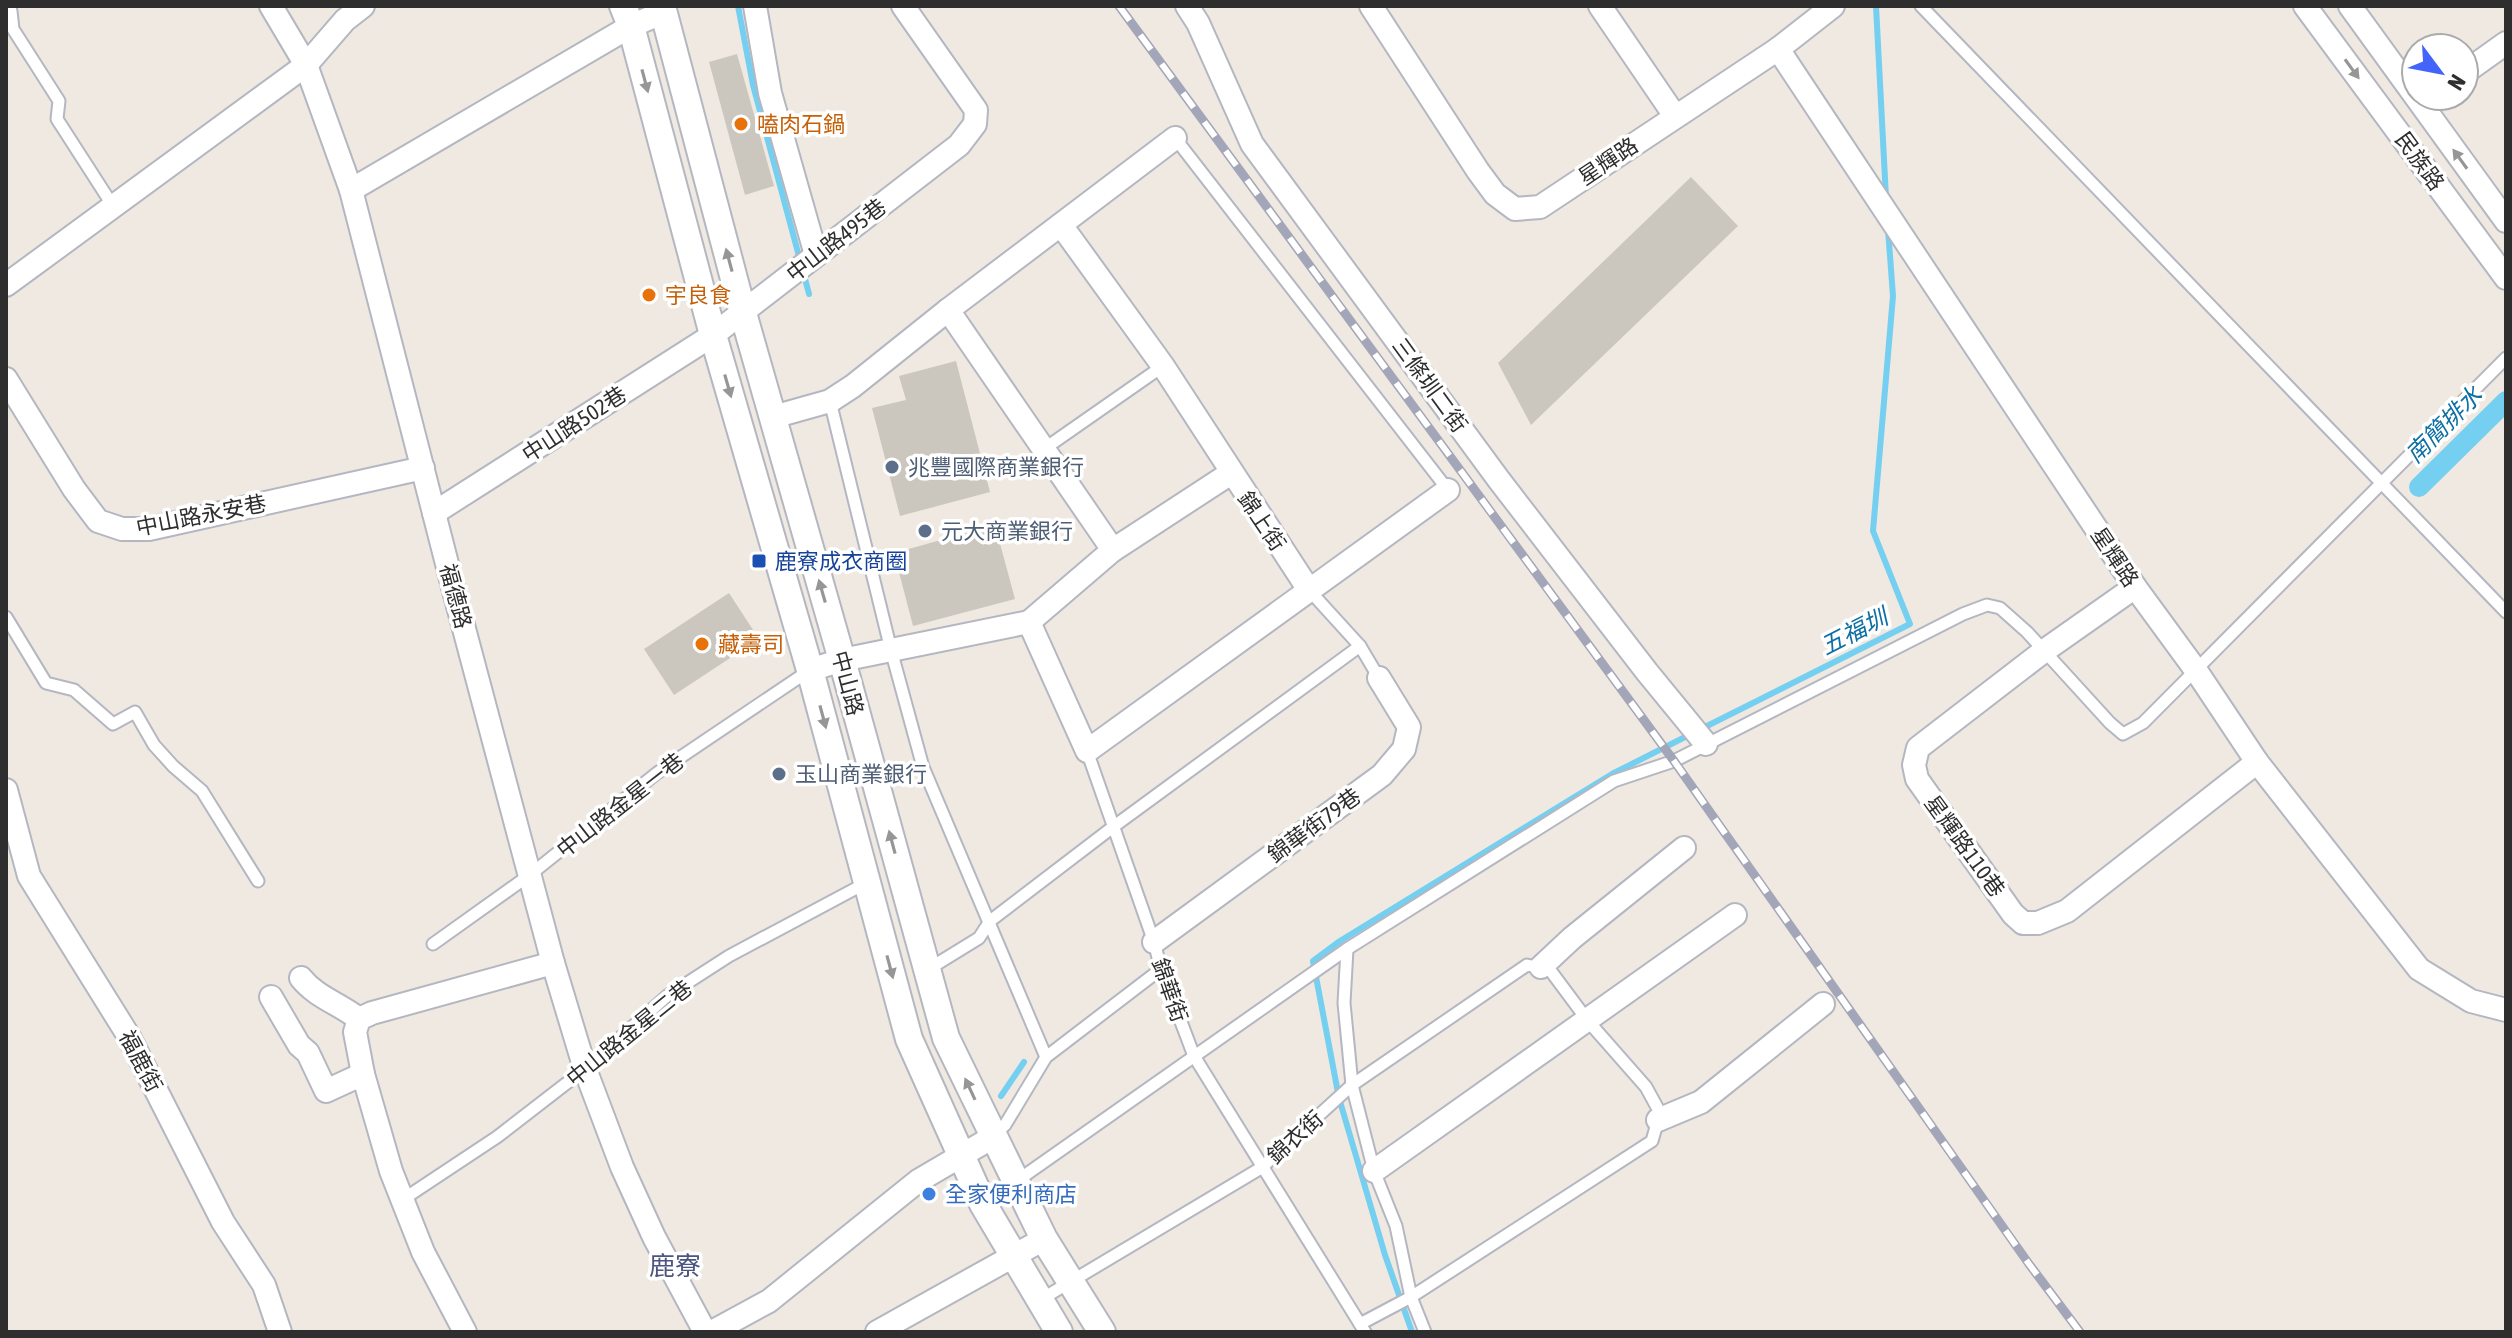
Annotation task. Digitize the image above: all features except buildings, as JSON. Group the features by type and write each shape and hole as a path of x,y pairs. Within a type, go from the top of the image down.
{"street":[{"path":"271,6 306,65"},
{"path":"6,285 306,65 345,20 363,6"},
{"path":"755,6 770,93 816,255"},
{"name":"中山路495巷","path":"713,335 959,145 975,124 976,110 903,6"},
{"name":"三條圳二街","path":"1187,6 1198,23 1252,144 1499,480 1700,736"},
{"name":"星輝路","path":"1371,6 1478,171 1495,194 1515,209 1540,207 1778,49 1818,11"},
{"path":"1600,6 1675,116"},
{"name":"民族路","path":"2305,6 2506,278"},
{"name":"民族路","path":"2350,6 2400,69"},
{"path":"351,190 627,16 663,9"},
{"name":"中山路","path":"663,9 743,313 946,1038 1044,1239 1102,1332"},
{"name":"中山路","path":"627,16 713,335 810,670 909,1039 983,1204 1059,1332"},
{"path":"2480,62 2506,43"},
{"name":"星輝路","path":"1778,49 2135,587 2257,762 2419,969 2471,1001 2506,1010"},
{"name":"福德路","path":"306,65 351,190 553,963 585,1069 622,1167 654,1237 705,1332"},
{"path":"2393,125 2410,112"},
{"name":"民族路","path":"2433,112 2506,221"},
{"path":"773,417 830,401 853,386 1175,138"},
{"name":"錦上街","path":"1061,225 1163,366 1309,590"},
{"path":"948,310 1113,550"},
{"name":"中山路502巷","path":"434,513 713,335"},
{"name":"中山路永安巷","path":"6,379 74,489 98,521 122,529 149,529 423,468"},
{"path":"810,670 842,660 1029,622 1113,550 1231,473"},
{"path":"1087,751 1448,490"},
{"name":"星輝路110巷","path":"2135,587 2044,651 1918,748 1914,765 1917,779 2013,914 2023,923 2038,923 2067,911 2257,762"},
{"name":"錦華街","path":"1029,622 1087,751"},
{"name":"錦華街79巷","path":"1154,942 1382,775 1390,766 1404,749 1409,727 1379,678"},
{"name":"福鹿街","path":"6,790 29,876 128,1035 223,1222 264,1285 280,1332"},
{"name":"錦衣街","path":"1541,967 1572,938 1684,848"},
{"path":"1374,1171 1735,915"},
{"path":"465,1332 423,1252 402,1200 363,1074 355,1032 359,1019 372,1013 553,963"},
{"path":"301,978 311,990 343,1006 359,1019"},
{"path":"271,997 299,1045 308,1053 326,1091 363,1074"},
{"path":"1658,1120 1701,1102 1823,1004"},
{"path":"712,1332 769,1301 918,1181 993,1137"},
{"path":"877,1332 1044,1239"}],"lane":[{"path":"7,6 11,11 13,29 59,101 57,119 113,206"},
{"path":"1921,6 2506,612"},
{"path":"1175,138 1448,490"},
{"path":"983,1204 1347,949 1614,781 1674,761 1700,736 1963,614 1987,605 2000,608 2123,734 2143,723 2506,358"},
{"path":"1044,449 1163,366"},
{"path":"830,401 923,767 1046,1057"},
{"path":"1309,590 1360,646 1379,678"},
{"path":"6,617 46,683 74,690 113,724 135,712 154,745 202,791 258,881"},
{"path":"927,970 979,938 990,921 1360,646"},
{"name":"中山路金星一巷","path":"433,944 531,874 657,773 810,670"},
{"name":"錦華街","path":"1087,751 1194,1056 1362,1328"},
{"name":"中山路金星二巷","path":"402,1200 497,1137 585,1069 667,996 729,956 866,883"},
{"path":"1347,949 1344,1003 1352,1085 1374,1171 1396,1226 1411,1297 1425,1332"},
{"name":"錦衣街","path":"1040,1300 1261,1168 1352,1085 1527,965 1541,967"},
{"path":"1362,1328 1652,1141 1658,1109 1646,1087 1588,1021 1550,970 1541,967"},
{"path":"993,1137 1005,1125 1046,1057 1161,969"}],"waterway":[{"path":"738,6 753,85 800,260"},
{"name":"五福圳","path":"1876,6 1886,198"},
{"name":"五福圳","path":"1701,729 1910,624 1873,531 1893,296 1888,229"},
{"path":"803,271 809,294"},
{"name":"南簡排水","path":"2419,487 2506,401"},
{"name":"五福圳","path":"1412,1332 1385,1255 1339,1098 1313,961 1340,941 1612,774 1691,734"},
{"path":"1001,1096 1024,1062"}],"railway":[{"path":"1119,6 1674,761 2080,1332"}],"place":[{"name":"嗑肉石鍋","path":"741,124"},
{"name":"宇良食","path":"649,295"},
{"name":"兆豐國際商業銀行","path":"892,467"},
{"name":"元大商業銀行","path":"925,531"},
{"name":"鹿寮成衣商圈","path":"759,561"},
{"name":"藏壽司","path":"702,644"},
{"name":"玉山商業銀行","path":"779,774"},
{"name":"全家便利商店","path":"929,1194"}],"district":[{"name":"鹿寮","path":"675,1266"}]}
